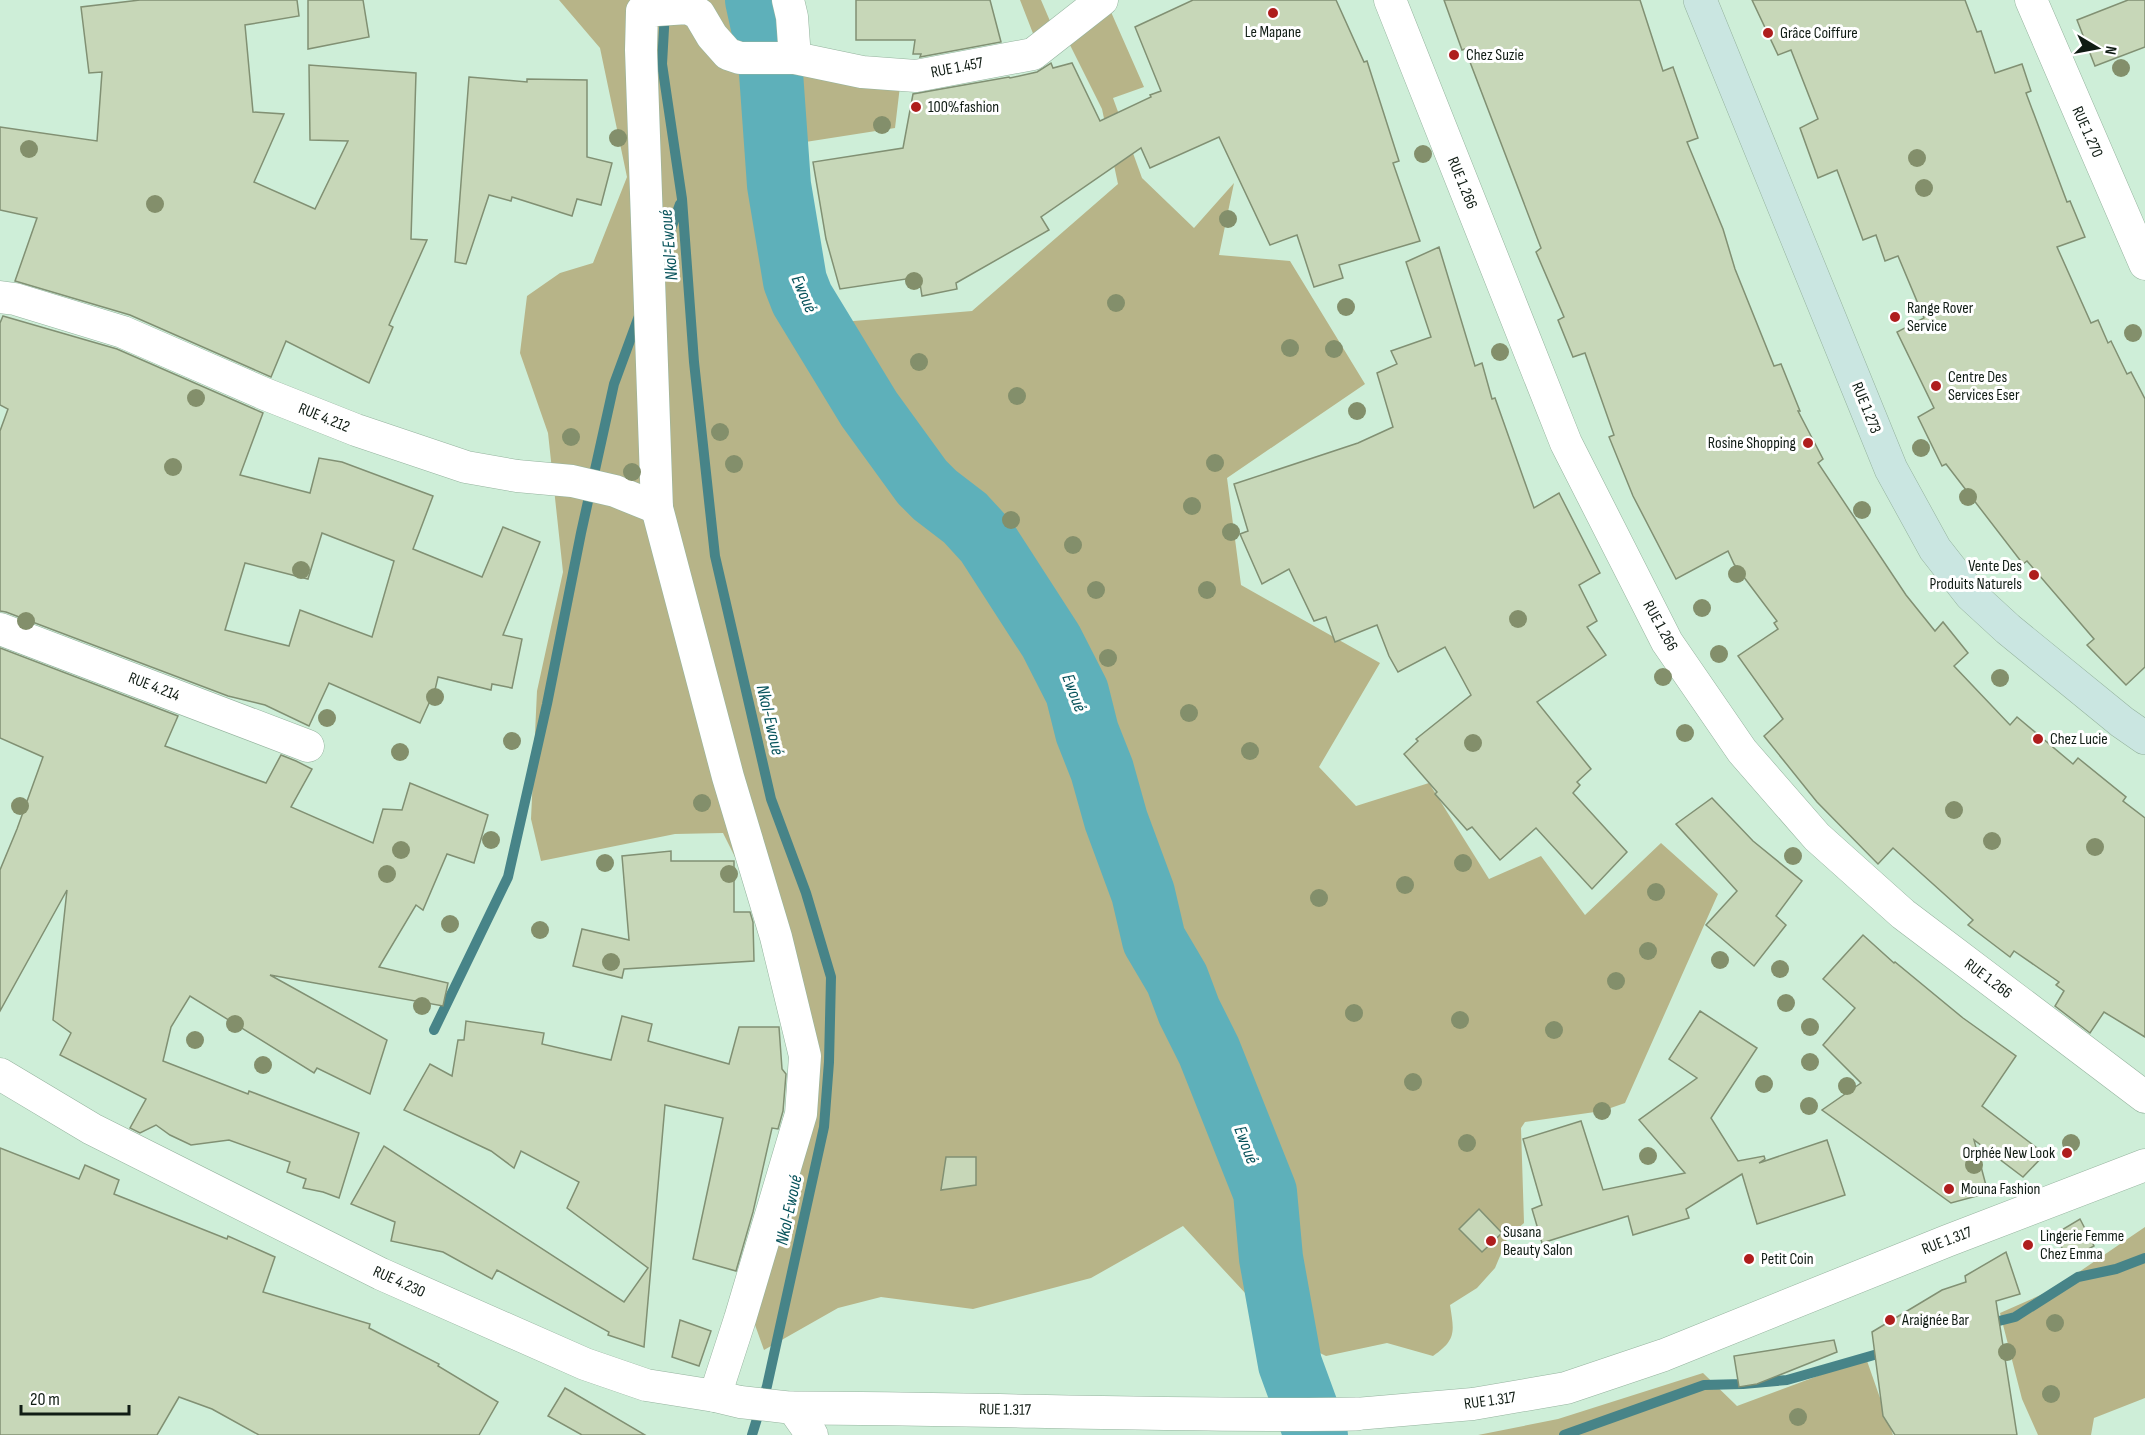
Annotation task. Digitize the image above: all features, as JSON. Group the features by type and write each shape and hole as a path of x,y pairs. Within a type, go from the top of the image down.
{"main road":[{"name":"RUE 1.273","path":"1700,0 1891,469 1935,549 1971,595 2008,629 2145,738"}],"street":[{"path":"788,0 792,17 795,58"},
{"name":"RUE 1.457","path":"657,508 642,11 688,8 699,15 712,36 728,54 740,58 795,58 862,72 916,76 1033,54 1102,0"},
{"name":"RUE 1.266","path":"1390,0 1566,443 1667,642 1742,751 1817,837 1903,914 2145,1096"},
{"name":"RUE 1.270","path":"2031,0 2145,264"},
{"name":"RUE 4.212","path":"0,297 15,299 123,332 265,394 356,430 466,467 517,476 572,481 615,491 657,508"},
{"path":"657,508 728,777 776,937 805,1056 801,1114 740,1319 727,1399"},
{"name":"RUE 4.214","path":"0,628 308,746"},
{"name":"RUE 4.230","path":"0,1074 92,1129 381,1274 585,1364 646,1385 784,1407"},
{"name":"RUE 1.317","path":"784,1407 1269,1416 1356,1414 1473,1404 1566,1388 1664,1355 1947,1241 2145,1165"},
{"path":"784,1407 812,1435"}],"shaded area":[{"path":"559,0 773,0 786,70 900,86 895,128 799,143 819,276 827,299 842,322 972,311 1118,184 1102,109 1068,41 1041,54 1020,0 1041,0 1050,21 1111,12 1144,87 1113,98 1142,178 1194,228 1234,183 1219,255 1290,261 1365,384 1227,478 1241,585 1380,663 1319,767 1356,806 1429,783 1489,879 1541,856 1585,915 1661,843 1718,894 1625,1103 1602,1111 1525,1122 1521,1128 1524,1223 1508,1237 1495,1268 1477,1288 1450,1305 1453,1328 1450,1340 1433,1356 1387,1343 1326,1356 1285,1336 1183,1226 1091,1278 973,1309 881,1297 838,1308 764,1350 750,1311 808,1097 750,887 723,833 675,834 541,861 531,819 537,691 563,572 548,433 520,353 527,296 560,273 593,263 627,177 600,48"},
{"path":"2145,1227 2145,1398 2094,1418 2091,1435 2038,1435 2022,1399 2000,1313 2054,1289"},
{"path":"1866,1358 1893,1435 1478,1435 1558,1419 1703,1373 1737,1406"}],"building":[{"path":"140,0 297,0 299,16 245,25 253,112 284,114 254,182 315,209 348,141 310,140 309,65 416,73 411,239 427,240 389,325 393,327 369,383 286,341 271,377 130,315 15,281 37,218 0,210 0,127 97,141 102,72 89,73 81,7"},
{"path":"308,0 363,0 369,37 308,49"},
{"path":"856,0 990,0 1001,42 920,57 921,54 913,54 915,40 856,40"},
{"path":"1193,0 1336,0 1364,62 1367,61 1399,161 1393,163 1420,241 1339,265 1343,278 1314,287 1297,235 1270,245 1219,137 1150,168 1141,148 1041,217 1049,230 956,283 957,289 922,296 919,277 840,289 826,239 813,162 903,148 913,94 1037,72 1051,63 1053,68 1072,63 1100,121 1161,91 1135,27"},
{"path":"1444,0 1640,0 1663,71 1673,67 1698,138 1687,142 1723,229 1735,269 1774,366 1781,364 1800,411 1798,411 1823,459 1818,463 1906,595 1935,631 1943,622 1968,653 1954,666 2010,725 2017,717 2073,764 2078,758 2126,797 2123,801 2145,818 2145,1037 2104,1012 2090,1033 2055,1006 2064,991 2056,985 2059,982 2014,951 2010,957 1968,925 1973,920 1893,848 1878,864 1817,802 1764,736 1783,719 1738,656 1778,629 1774,623 1777,621 1734,564 1728,551 1676,579 1633,496 1609,437 1614,435 1585,353 1573,357 1558,320 1564,317 1536,252 1541,248"},
{"path":"1752,0 1965,0 1977,32 1981,31 1995,73 2022,64 2031,91 2026,93 2067,202 2070,201 2085,237 2057,247 2091,323 2098,320 2108,343 2111,341 2127,374 2131,372 2145,399 2145,667 2126,685 2087,645 2094,639 2027,561 2023,564 1946,464 1942,466 1918,417 1934,408 1897,332 1924,318 1898,256 1885,261 1876,235 1863,240 1837,170 1818,178 1800,128 1818,119 1791,50 1778,55"},
{"path":"2128,0 2145,0 2145,47 2095,66 2077,20"},
{"path":"469,77 527,82 527,79 587,80 587,157 612,163 601,205 577,199 572,216 512,197 511,201 489,195 466,264 455,262"},
{"path":"1439,247 1475,366 1482,363 1492,399 1495,398 1534,508 1559,493 1600,573 1579,585 1597,621 1587,627 1606,655 1537,702 1591,769 1577,782 1580,785 1573,793 1627,852 1592,889 1536,828 1500,860 1472,827 1467,830 1404,754 1418,741 1416,739 1471,695 1445,647 1398,672 1377,625 1335,642 1326,617 1314,621 1289,569 1262,584 1240,534 1248,531 1234,484 1358,443 1393,427 1377,373 1397,364 1391,351 1431,337 1406,262"},
{"path":"3,316 117,349 263,413 240,475 310,493 319,458 342,462 433,496 413,549 482,577 503,527 540,542 503,635 522,639 512,688 492,684 491,690 438,677 435,690 420,723 329,683 309,726 265,705 228,696 0,611 0,431 8,409 0,405 0,323","holes":["322,533 394,561 372,637 300,610 289,646 225,630 245,563 308,579"]},
{"path":"0,648 178,716 165,746 266,783 281,755 312,769 291,807 373,843 383,809 402,810 410,783 488,815 474,863 447,854 423,910 416,905 379,967 448,983 443,1006 270,975 387,1040 370,1094 317,1068 314,1073 190,996 171,1027 163,1061 359,1133 339,1198 303,1188 306,1179 287,1172 290,1162 229,1140 191,1145 156,1125 140,1133 130,1128 146,1099 60,1055 71,1033 53,1020 67,890 0,1011 0,870 43,757 0,738"},
{"path":"1712,798 1753,841 1802,881 1776,916 1786,925 1754,966 1706,925 1737,891 1676,824"},
{"path":"671,851 671,861 734,861 734,912 750,912 753,922 754,961 624,969 622,978 573,966 582,929 629,940 622,856"},
{"path":"1863,935 1963,1018 2016,1056 1982,1106 2045,1154 2023,1177 1974,1140 1988,1193 1951,1203 1822,1110 1861,1083 1823,1045 1855,1008 1823,979"},
{"path":"1700,1011 1757,1048 1711,1118 1738,1161 1764,1156 1765,1159 1759,1163 1827,1140 1845,1195 1757,1224 1742,1174 1686,1209 1689,1218 1633,1235 1628,1216 1542,1243 1532,1209 1542,1205 1523,1139 1581,1121 1603,1190 1685,1173 1639,1120 1697,1078 1669,1059"},
{"path":"622,1016 652,1024 648,1041 729,1064 739,1027 779,1027 782,1069 786,1074 783,1111 778,1129 772,1128 753,1212 736,1271 693,1259 723,1118 665,1105 644,1347 608,1335 609,1332 497,1270 492,1279 443,1252 391,1241 395,1222 351,1204 384,1146 624,1302 648,1268 567,1208 579,1182 521,1151 514,1168 491,1151 404,1110 430,1064 452,1076 458,1040 464,1040 466,1021 544,1033 542,1044 611,1060"},
{"path":"0,1148 79,1179 85,1165 119,1180 114,1194 227,1239 228,1236 275,1257 263,1292 370,1324 369,1328 439,1364 438,1366 498,1402 479,1435 259,1435 212,1409 179,1397 157,1435 0,1435"},
{"path":"946,1157 976,1157 976,1185 941,1190"},
{"path":"1479,1209 1502,1233 1482,1252 1459,1229"},
{"path":"2080,1219 2094,1246 2068,1260 2055,1234"},
{"path":"2006,1252 2020,1294 1996,1301 2017,1435 1895,1435 1883,1416 1872,1332 1942,1290 1966,1282 1965,1276"},
{"path":"680,1320 711,1331 699,1366 672,1357"},
{"path":"1834,1340 1837,1352 1757,1384 1739,1387 1734,1356"},
{"path":"565,1388 645,1435 582,1435 548,1416"}],"waterway":[{"name":"Ewoué","path":"757,0 770,59 779,185 795,281 802,299 869,409 922,482 965,518 987,542 1051,641 1077,692 1087,732 1143,893 1154,940 1177,979 1189,1011 1209,1051 1265,1192 1271,1258 1290,1364 1316,1435"},
{"name":"Nkol-Ewoué","path":"665,11 662,64 682,199 694,362 715,556 771,799 806,893 831,977 829,1062 824,1127 767,1386 752,1435"},
{"path":"660,259 680,204"},
{"path":"434,1030 508,877 614,384 639,316"},
{"path":"1987,1324 2015,1317 2078,1277 2116,1269 2145,1258"},
{"path":"1564,1435 1704,1385 1787,1380 1888,1351"}],"place":[{"name":"Le Mapane","path":"1273,13"},
{"name":"Grâce Coiffure","path":"1768,33"},
{"name":"Chez Suzie","path":"1454,55"},
{"name":"100%fashion","path":"916,107"},
{"name":"Range Rover Service","path":"1895,317"},
{"name":"Centre Des Services Eser","path":"1936,386"},
{"name":"Rosine Shopping","path":"1808,443"},
{"name":"Vente Des Produits Naturels","path":"2034,575"},
{"name":"Chez Lucie","path":"2038,739"},
{"name":"Orphée New Look","path":"2067,1153"},
{"name":"Mouna Fashion","path":"1949,1189"},
{"name":"Susana Beauty Salon","path":"1491,1241"},
{"name":"Lingerie Femme Chez Emma","path":"2028,1245"},
{"name":"Petit Coin","path":"1749,1259"},
{"name":"Araignée Bar","path":"1890,1320"}]}
